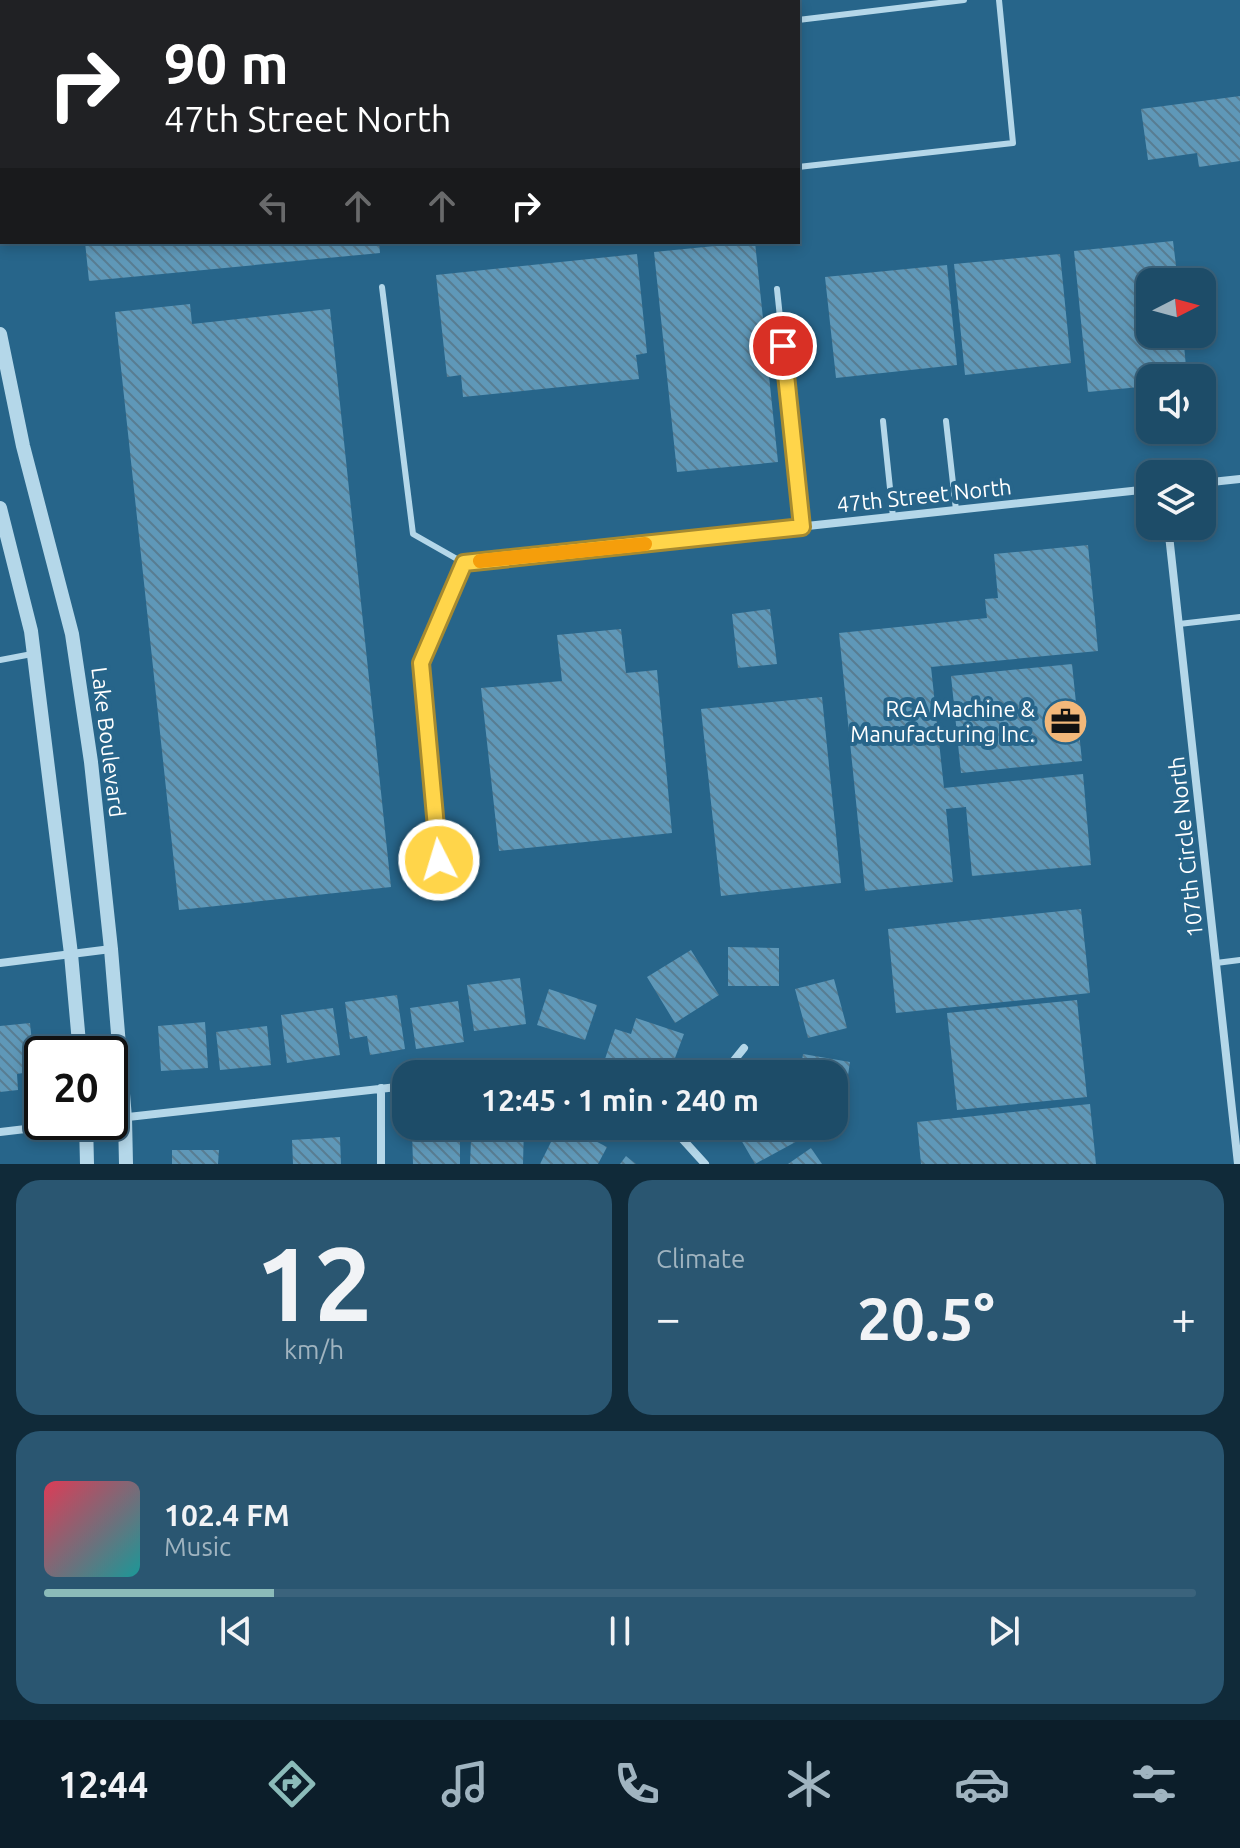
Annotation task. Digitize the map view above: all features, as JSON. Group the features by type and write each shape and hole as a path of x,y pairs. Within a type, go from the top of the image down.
{"street":[{"name":"Lake Boulevard","path":"0,334 23,446 72,634 91,762 111,949 115,1036"},
{"path":"1216,482 1240,479"},
{"name":"47th Street North","path":"464,563 1136,491"},
{"path":"0,508 31,631 78,1036"},
{"name":"107th Circle North","path":"1170,540 1238,1164"},
{"path":"0,963 111,949"},
{"path":"734,1060 744,1048"},
{"path":"128,1118 392,1087"},
{"path":"381,1088 381,1164"},
{"path":"0,1132 24,1129"},
{"path":"86,1140 87,1164"},
{"name":"Lake Boulevard","path":"122,1140 126,1164"},
{"path":"687,1140 705,1164"}],"lane":[{"path":"800,20 964,0"},
{"path":"800,167 1013,143 999,0"},
{"path":"382,287 413,534 464,563 421,663 439,860"},
{"path":"777,289 802,527"},
{"path":"883,421 893,517"},
{"path":"946,421 956,510"},
{"path":"1179,624 1240,617"},
{"path":"0,660 33,653"},
{"path":"1216,963 1240,960"}],"building":[{"path":"1240,96 1240,161 1199,167 1197,153 1148,160 1141,109"},
{"path":"1173,241 1176,268 1136,268 1136,348 1184,348 1186,364 1136,364 1136,387 1088,392 1074,251"},
{"path":"85,244 379,244 380,253 89,281"},
{"path":"755,244 778,462 677,472 654,252"},
{"path":"637,254 647,353 636,355 639,379 463,397 461,375 447,377 436,275"},
{"path":"1060,254 1071,363 965,375 954,264"},
{"path":"947,265 957,365 836,378 825,277"},
{"path":"190,304 192,324 330,309 391,887 179,910 115,312"},
{"path":"1088,545 1098,651 931,667 944,788 1083,774 1091,865 972,876 966,807 946,809 953,882 865,891 839,633 987,618 985,599 998,598 994,554"},
{"path":"770,609 777,664 738,668 732,614"},
{"path":"621,629 626,673 657,670 672,833 499,851 481,688 562,681 557,635"},
{"path":"1072,664 1082,761 961,773 951,676"},
{"path":"822,697 841,883 721,896 701,709"},
{"path":"1081,909 1090,993 896,1013 888,929"},
{"path":"728,947 779,948 779,986 728,986"},
{"path":"691,950 719,995 675,1023 647,977"},
{"path":"520,978 526,1024 474,1031 467,985"},
{"path":"834,979 847,1028 808,1038 795,989"},
{"path":"549,989 597,1005 585,1040 537,1025"},
{"path":"397,995 405,1049 370,1055 367,1036 350,1039 345,1002"},
{"path":"1077,1000 1087,1097 957,1110 947,1013"},
{"path":"458,1001 464,1042 416,1049 410,1008"},
{"path":"333,1008 340,1055 287,1063 281,1015"},
{"path":"636,1018 684,1034 674,1060 605,1060 615,1029 631,1034"},
{"path":"205,1022 208,1068 161,1071 158,1026"},
{"path":"30,1023 31,1036 24,1036 24,1073 17,1074 18,1090 0,1092 0,1026"},
{"path":"267,1026 271,1065 220,1070 216,1032"},
{"path":"803,1054 838,1060 802,1060"},
{"path":"1090,1104 1096,1164 921,1164 917,1122"},
{"path":"340,1137 341,1164 293,1164 292,1140"},
{"path":"412,1140 460,1140 460,1164 413,1164"},
{"path":"471,1140 524,1140 523,1164 470,1164"},
{"path":"552,1140 593,1140 607,1147 598,1164 540,1164"},
{"path":"741,1140 799,1140 755,1164"},
{"path":"811,1148 822,1164 788,1164"},
{"path":"172,1150 219,1150 218,1164 172,1164"},
{"path":"626,1156 636,1164 620,1164"}],"slow traffic":[{"path":"480,561 645,544"}],"place":[{"name":"RCA Machine & Manufacturing Inc.","path":"1066,721"}],"route":[{"path":"439,860 421,663 464,563 802,527 783,346"}]}
